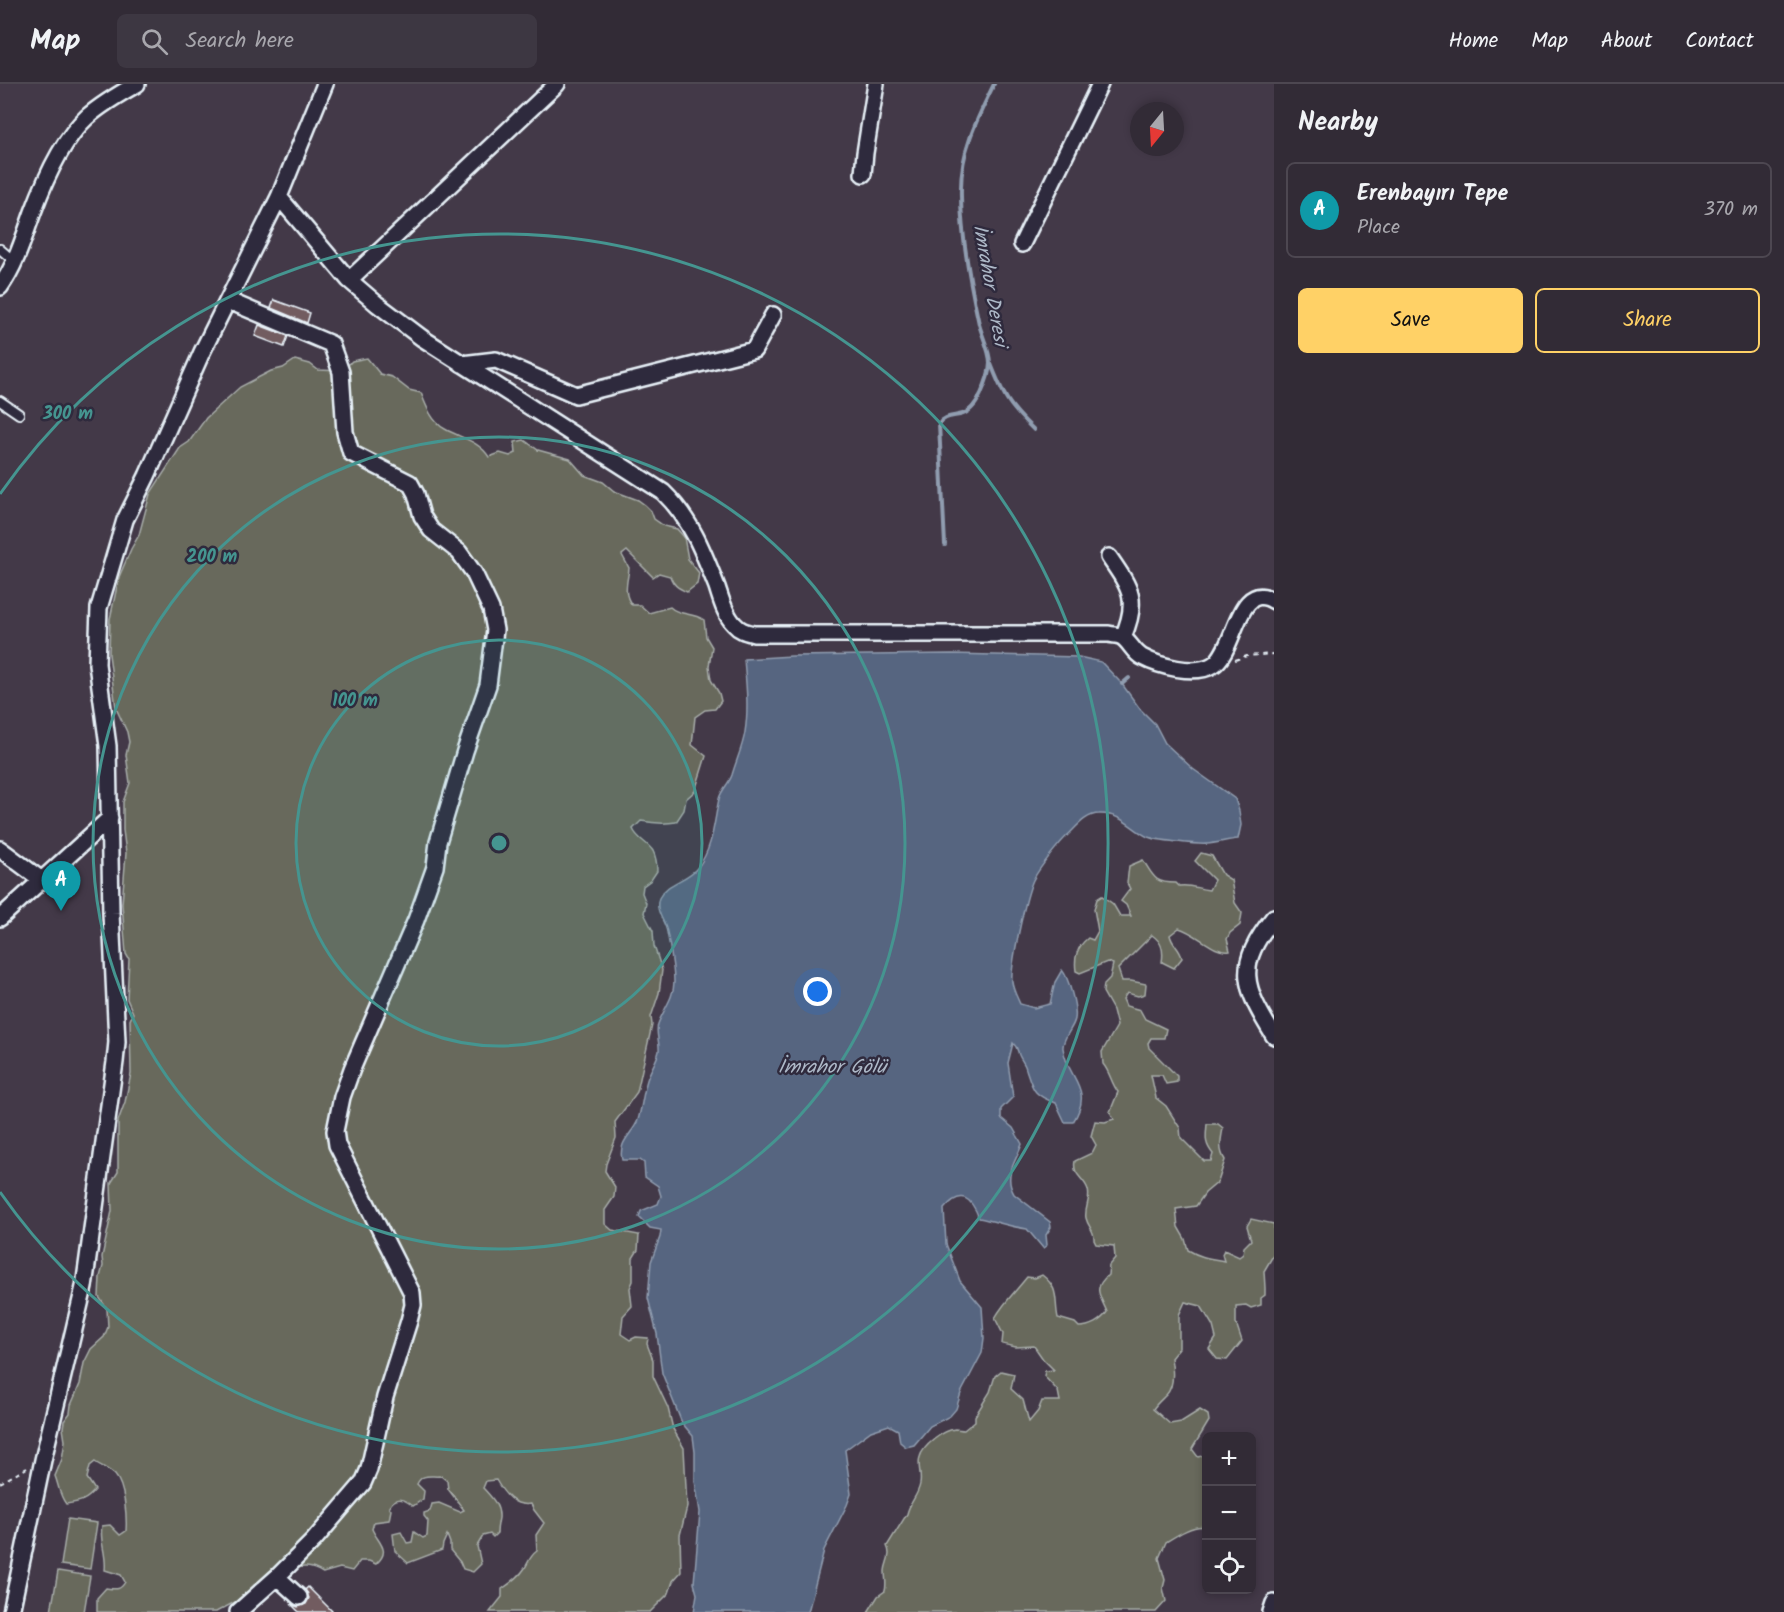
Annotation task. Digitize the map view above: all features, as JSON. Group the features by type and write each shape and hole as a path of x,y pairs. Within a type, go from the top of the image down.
{"street":[{"path":"0,287 15,261 39,195 67,142 86,118 111,99 137,84"},
{"path":"11,1612 43,1460 84,1287 117,1042 111,913 108,746 97,664 99,608 125,520 202,352 279,197 326,84"},
{"path":"349,280 557,84"},
{"path":"863,174 864,153 876,84"},
{"path":"1022,244 1100,84"},
{"path":"279,197 349,280 377,304 422,338 663,492 689,522 701,546 729,618 743,631 754,634 1092,633 1123,637 1141,657 1171,667 1197,670 1212,666 1222,658 1244,606 1251,599 1260,596 1274,601"},
{"path":"229,301 332,344 341,372 345,432 351,453 410,483 416,494 422,516 431,530 459,552 474,573 491,609 495,630 488,686 465,751 441,831 435,867 416,920 352,1068 342,1097 335,1131 337,1145 412,1293 413,1305 409,1321 385,1398 369,1469 363,1484 277,1577 238,1612"},
{"path":"462,364 496,360 576,395 754,350 773,315"},
{"path":"1109,557 1128,587 1132,600 1131,618 1123,637"},
{"path":"0,918 110,818"},
{"path":"0,849 43,881"},
{"path":"1274,917 1250,953 1246,970 1251,995 1274,1036"},
{"path":"277,1577 298,1597"},
{"path":"1271,1612 1274,1603"}],"lane":[{"path":"0,249 15,261"},
{"path":"0,401 19,414"}],"path":[{"path":"1212,666 1247,656 1274,654"},
{"path":"0,1484 43,1460"}],"green space":[{"path":"367,358 380,374 392,377 409,390 421,393 430,413 440,426 475,443 489,457 500,453 510,456 516,453 515,442 524,440 538,450 570,459 584,475 603,482 614,491 638,500 651,511 654,519 664,526 677,529 684,537 688,559 699,573 697,584 687,592 676,586 670,576 659,573 653,577 627,551 622,555 629,568 626,591 632,605 640,605 649,613 670,607 677,612 704,620 706,637 712,647 709,666 711,680 721,701 715,709 705,710 695,717 692,745 706,756 695,791 686,799 684,810 676,822 641,821 633,829 653,851 656,861 657,871 643,886 642,893 646,903 644,913 653,931 654,946 662,970 637,1092 615,1122 616,1138 605,1171 615,1187 614,1197 605,1210 605,1224 612,1230 639,1235 638,1250 633,1258 633,1281 630,1288 632,1306 623,1316 621,1334 630,1340 636,1337 648,1338 647,1344 653,1360 653,1376 668,1408 673,1429 684,1448 687,1507 680,1535 681,1572 673,1581 669,1593 650,1612 490,1612 502,1597 502,1589 521,1574 537,1551 536,1535 544,1523 531,1504 519,1503 510,1498 496,1480 486,1481 483,1488 498,1509 497,1533 493,1537 490,1534 483,1536 477,1546 481,1564 473,1572 463,1569 450,1550 447,1535 442,1550 408,1563 395,1551 393,1534 401,1532 407,1543 412,1542 414,1532 423,1538 427,1536 428,1521 424,1513 430,1511 432,1504 439,1503 460,1512 464,1510 448,1489 447,1481 441,1476 427,1476 421,1478 417,1484 424,1491 423,1499 413,1506 403,1500 394,1501 389,1507 391,1510 389,1520 374,1522 372,1529 383,1550 381,1559 376,1564 360,1561 352,1571 340,1568 323,1573 309,1567 272,1571 261,1582 254,1585 242,1601 235,1602 216,1612 97,1612 97,1598 106,1588 119,1588 125,1582 121,1575 105,1570 101,1537 102,1526 110,1525 120,1535 126,1531 126,1510 121,1486 115,1475 95,1462 90,1466 87,1478 95,1490 89,1497 66,1504 60,1494 55,1476 62,1459 65,1441 64,1421 70,1413 80,1384 84,1363 91,1349 104,1337 108,1327 107,1309 99,1297 100,1277 112,1211 111,1183 118,1172 118,1121 131,1074 130,1020 133,1013 127,999 129,959 126,954 122,904 126,853 123,802 130,783 126,755 129,742 116,708 109,654 110,619 119,577 139,535 150,494 180,448 189,442 206,418 240,387 271,371 283,368 295,360 310,364 318,370 342,371 352,361"},
{"path":"1201,853 1212,856 1223,875 1231,880 1235,903 1242,913 1240,925 1230,933 1227,939 1230,951 1218,949 1179,928 1170,935 1182,958 1174,968 1162,962 1162,947 1152,935 1118,969 1122,981 1146,984 1145,994 1138,996 1127,993 1123,999 1126,1006 1140,1010 1145,1019 1166,1029 1164,1038 1151,1038 1148,1043 1149,1048 1177,1076 1177,1082 1166,1084 1162,1075 1151,1075 1156,1098 1166,1106 1180,1128 1181,1138 1204,1161 1211,1161 1213,1154 1207,1143 1207,1124 1218,1124 1223,1128 1221,1148 1225,1160 1218,1182 1205,1193 1196,1206 1176,1209 1178,1227 1188,1250 1224,1261 1222,1254 1224,1250 1239,1257 1251,1240 1247,1226 1251,1219 1274,1224 1274,1254 1264,1271 1265,1295 1261,1298 1261,1305 1251,1308 1246,1305 1236,1306 1236,1323 1242,1341 1227,1360 1217,1359 1209,1349 1216,1338 1213,1326 1201,1306 1185,1302 1179,1315 1179,1348 1171,1358 1173,1372 1171,1387 1153,1409 1170,1424 1181,1422 1200,1410 1208,1415 1209,1421 1192,1449 1198,1457 1202,1456 1202,1526 1180,1533 1166,1542 1159,1558 1165,1580 1163,1588 1166,1601 1156,1612 868,1612 878,1596 885,1591 885,1571 889,1556 887,1546 916,1496 920,1481 919,1460 925,1448 945,1432 955,1429 964,1430 975,1421 975,1416 990,1392 995,1376 1001,1371 1014,1374 1011,1389 1023,1400 1029,1422 1038,1411 1042,1401 1060,1401 1058,1391 1044,1376 1045,1371 1054,1370 1034,1346 1016,1347 1002,1344 1003,1334 995,1318 1006,1302 1027,1277 1035,1278 1042,1275 1054,1290 1058,1318 1083,1327 1098,1321 1107,1312 1100,1297 1099,1288 1108,1275 1109,1265 1115,1258 1114,1246 1096,1244 1094,1240 1086,1218 1088,1190 1075,1170 1075,1161 1092,1153 1096,1145 1091,1136 1095,1121 1105,1122 1114,1119 1110,1112 1118,1092 1103,1064 1102,1052 1117,1026 1113,1010 1103,992 1104,984 1110,978 1113,964 1107,962 1080,973 1076,971 1075,961 1081,945 1088,938 1093,940 1098,931 1094,909 1097,899 1102,896 1113,904 1120,916 1131,916 1126,905 1121,901 1130,889 1127,883 1129,866 1143,860 1152,875 1163,882 1209,890 1214,880 1195,861"},
{"path":"68,1519 97,1523 90,1569 61,1565"},
{"path":"58,1571 90,1576 84,1612 51,1612"}],"water":[{"name":"İmrahor Gölü","path":"952,654 1079,657 1101,662 1155,724 1165,743 1193,769 1235,799 1241,825 1238,839 1211,844 1159,840 1142,834 1114,816 1095,814 1076,827 1040,869 1030,888 1023,915 1013,962 1013,985 1020,1004 1034,1008 1050,1004 1055,982 1062,970 1065,974 1072,993 1075,1019 1063,1048 1065,1059 1081,1092 1081,1100 1073,1122 1065,1122 1056,1103 1035,1091 1017,1047 1013,1043 1008,1063 1013,1097 1001,1109 1001,1118 1013,1128 1022,1144 1010,1175 1011,1187 1014,1194 1050,1222 1051,1227 1046,1235 1047,1245 1043,1248 1027,1229 979,1218 973,1205 965,1198 956,1199 944,1209 946,1244 960,1281 982,1307 984,1338 982,1353 961,1393 956,1409 950,1416 930,1426 914,1445 906,1447 900,1442 898,1430 889,1425 871,1431 845,1450 851,1494 824,1550 808,1612 694,1612 697,1594 694,1583 700,1512 695,1481 693,1436 682,1423 662,1373 657,1334 648,1298 651,1262 661,1230 650,1228 639,1217 641,1211 658,1204 661,1196 658,1186 645,1177 644,1163 640,1160 622,1160 621,1153 624,1143 638,1120 647,1080 659,1051 658,1024 674,988 672,957 666,928 658,907 659,898 667,888 693,872 707,851 720,796 732,775 744,737 747,705 744,659 792,656"}],"building":[{"path":"274,300 310,313 307,323 271,308"},
{"path":"259,325 288,336 284,347 255,336"},
{"path":"308,1587 333,1612 299,1612 291,1604 298,1607 306,1604 309,1598 305,1590"}],"waterway":[{"name":"İmrahor Deresi","path":"945,545 939,424 947,418 966,413 972,408 983,390 990,367 990,358 979,324 969,274 962,221 961,188 967,147 994,84"},
{"path":"991,364 1008,400 1034,430"},
{"path":"1122,684 1129,678"}],"place":[{"name":"Erenbayırı Tepe","path":"61,911"}]}
